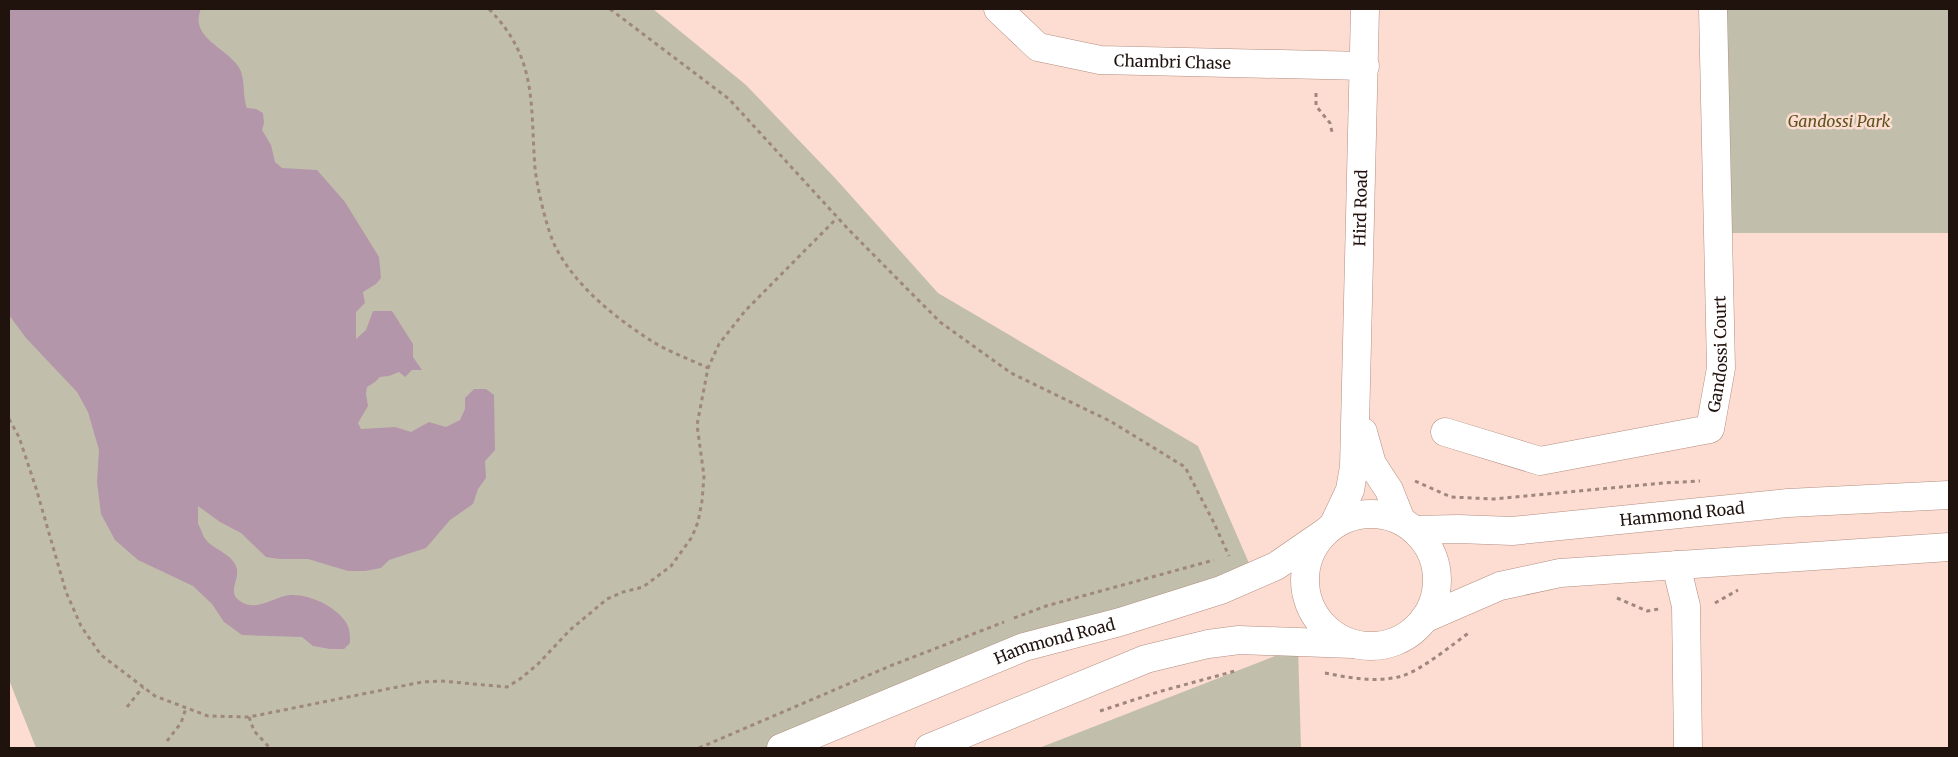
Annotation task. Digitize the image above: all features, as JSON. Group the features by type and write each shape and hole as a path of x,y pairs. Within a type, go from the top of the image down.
{"main road":[{"name":"Chambri Chase","path":"998,9 1038,47 1100,60 1364,66"},
{"name":"Hird Road","path":"1329,529 1350,490 1354,467 1365,9"},
{"name":"Gandossi Court","path":"1445,432 1540,461 1710,429 1721,368 1714,9"},
{"name":"Hird Road","path":"1356,408 1372,464 1408,525"},
{"name":"Hammond Road","path":"1408,525 1512,531 1788,503 1949,495"},
{"path":"929,748 1146,660 1190,648 1239,640 1373,646 1392,642 1410,633 1424,619 1433,602 1437,582 1435,563 1427,545 1408,525 1384,514 1366,513 1349,517 1329,529 1311,551 1305,573 1306,596 1316,618 1332,634 1353,644"},
{"name":"Hammond Road","path":"781,748 1024,647 1120,622 1221,590 1276,566 1329,529"},
{"path":"1424,619 1500,586 1560,573 1949,547"},
{"path":"1676,565 1686,606 1688,748"}],"path":[{"path":"490,9 518,48 523,61 531,96 536,169 543,209 556,248 580,282 601,305 651,341 708,368"},
{"path":"610,9 729,99 837,218 940,322 1011,373 1110,421 1185,467 1214,521 1240,582"},
{"path":"9,419 19,437 66,592 81,626 101,655 155,696 208,716 249,717 422,682 441,681 507,687 538,664 570,630 607,599 623,592 643,587 660,576 681,554 692,537 698,522 702,501 704,476 697,425 708,368 719,344 744,311 837,218"},
{"path":"1616,598 1647,611 1716,602 1745,586"},
{"path":"1322,673 1362,680 1402,676 1430,660 1470,632"},
{"path":"1095,713 1158,692 1239,670"},
{"path":"128,707 143,687"},
{"path":"167,741 181,722 186,708"},
{"path":"249,717 254,731 270,748"}],"green space":[{"path":"9,9 653,9 746,85 835,178 938,293 1198,446 1252,570 803,748 36,748 9,680"},
{"name":"Gandossi Park","path":"1726,9 1949,9 1949,233 1732,233"},
{"path":"1298,647 1301,748 1039,748"}],"shaded area":[{"path":"9,9 201,9 199,19 200,27 204,34 232,59 240,70 247,108 256,109 263,113 264,123 262,130 271,145 275,162 282,168 317,170 345,202 379,257 381,278 376,284 363,292 365,303 356,312 356,339 366,330 373,311 392,311 413,344 413,357 422,370 412,370 405,377 399,372 380,377 367,387 368,406 358,423 361,429 395,427 411,432 429,422 446,427 460,420 465,409 465,398 474,389 486,389 494,395 495,450 485,461 486,478 478,489 473,504 450,520 426,548 389,560 381,568 365,571 348,571 308,559 266,557 241,533 220,522 198,506 198,524 204,537 235,564 237,573 234,594 236,598 252,605 259,605 291,595 298,595 321,602 335,610 348,626 350,643 344,649 313,646 302,637 242,635 224,622 212,604 193,586 138,560 115,540 101,514 97,482 99,450 88,412 77,392 26,338 9,315"}]}
